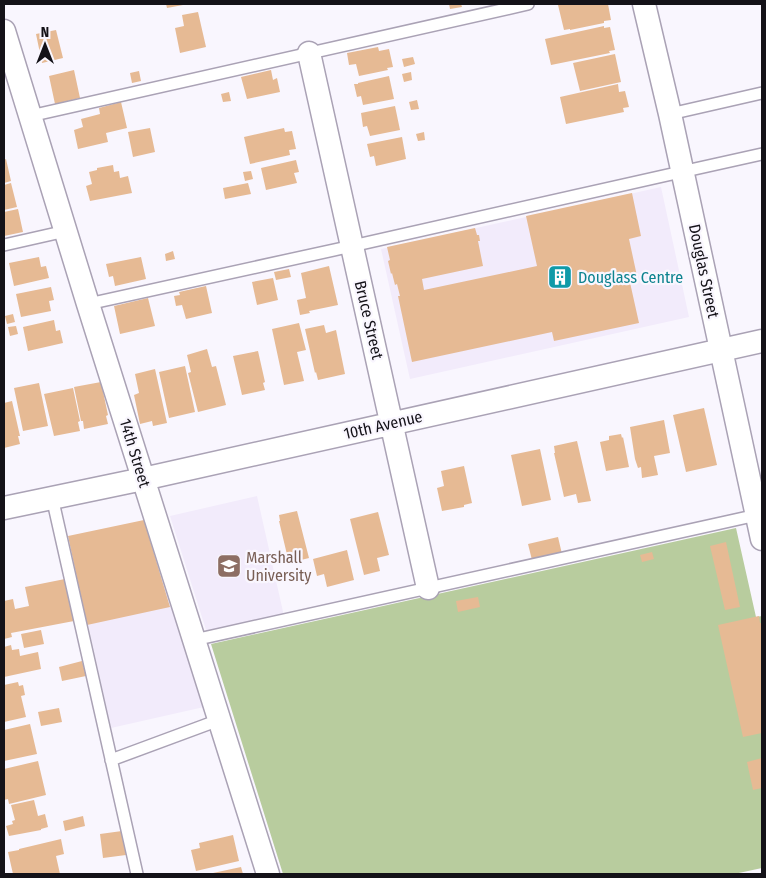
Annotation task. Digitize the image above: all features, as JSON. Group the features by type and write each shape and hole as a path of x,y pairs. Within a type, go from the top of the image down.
{"street":[{"name":"Douglas Street","path":"644,4 670,114 762,539"},
{"name":"14th Street","path":"4,31 268,874"},
{"name":"Bruce Street","path":"308,53 428,588"},
{"name":"10th Avenue","path":"4,508 143,479 762,341"}],"lane":[{"path":"30,116 528,4"},
{"path":"670,114 762,93"},
{"path":"88,304 762,154"},
{"path":"4,245 66,231"},
{"path":"52,498 137,874"},
{"path":"194,640 757,515"},
{"path":"111,760 219,720"}],"shaded area":[{"name":"Douglass Centre","path":"661,187 689,317 410,379 381,249"},
{"name":"Marshall University","path":"257,496 284,616 207,633 170,516"},
{"path":"146,521 204,707 111,728 69,538"}],"green space":[{"path":"736,528 756,617 762,616 762,868 734,874 283,874 211,644"}],"building":[{"path":"166,4 183,4 183,5 167,8"},
{"path":"449,4 461,4 462,7 450,9"},
{"path":"608,4 611,20 564,30 558,5"},
{"path":"198,12 206,47 180,53 175,28 184,26 182,15"},
{"path":"604,26 604,28 610,27 615,50 609,51 610,53 551,65 545,39"},
{"path":"56,30 63,58 42,63 36,34"},
{"path":"378,47 379,51 389,49 393,67 387,68 388,70 359,76 356,64 349,65 347,53"},
{"path":"615,54 621,82 580,91 573,63"},
{"path":"413,57 415,64 404,67 402,59"},
{"path":"74,70 80,98 55,104 49,76"},
{"path":"271,70 273,80 277,78 280,92 247,99 241,77"},
{"path":"139,71 141,81 132,83 130,73"},
{"path":"411,72 412,80 404,82 402,74"},
{"path":"389,76 394,99 363,105 361,96 357,97 354,84"},
{"path":"618,84 619,92 625,91 629,107 623,108 624,112 566,124 560,97"},
{"path":"229,92 231,101 223,102 221,94"},
{"path":"417,100 419,109 411,110 409,102"},
{"path":"121,102 127,128 106,133 108,142 78,149 74,130 83,127 81,119 100,114 99,108"},
{"path":"395,106 400,130 370,136 367,126 363,127 361,113"},
{"path":"150,128 155,152 133,157 128,132"},
{"path":"284,128 285,132 292,131 296,149 289,150 290,155 250,164 244,137"},
{"path":"424,132 425,140 418,141 416,134"},
{"path":"402,137 406,159 376,166 374,156 370,157 367,144"},
{"path":"6,159 11,181 4,183 4,160"},
{"path":"296,160 299,172 294,173 297,183 266,190 261,168"},
{"path":"113,165 114,172 119,171 120,178 128,176 132,193 90,201 86,186 92,184 89,172 97,170 97,168"},
{"path":"251,171 253,179 245,181 243,172"},
{"path":"11,183 17,207 4,210 4,185"},
{"path":"248,183 251,194 225,199 223,188"},
{"name":"Douglass Centre","path":"632,193 641,236 629,239 637,276 629,278 639,323 554,341 552,332 412,362 398,296 400,296 397,284 395,285 391,274 387,247 475,228 477,235 479,235 480,241 478,241 483,266 422,279 424,290 537,266 526,216"},
{"path":"18,209 23,232 4,236 4,212"},
{"path":"173,251 175,259 166,261 165,254"},
{"path":"39,257 41,267 46,266 49,278 14,286 9,263"},
{"path":"141,257 146,279 115,286 113,276 109,277 106,264"},
{"path":"329,266 338,305 309,311 310,313 300,315 297,300 306,298 301,273"},
{"path":"289,269 291,277 276,280 274,272"},
{"path":"273,278 278,300 257,305 252,282"},
{"path":"206,286 212,313 186,319 182,305 176,306 174,296 180,295 179,292"},
{"path":"51,287 54,300 49,301 51,311 21,317 16,294"},
{"path":"148,298 155,326 120,334 114,306"},
{"path":"13,314 15,322 7,324 5,316"},
{"path":"54,320 56,331 60,330 63,343 28,351 23,327"},
{"path":"299,323 306,350 297,352 304,381 284,385 272,329"},
{"path":"324,325 326,333 336,330 345,374 318,380 305,329"},
{"path":"16,326 18,334 10,336 8,327"},
{"path":"207,349 212,367 216,366 226,405 198,412 188,373 191,372 187,355"},
{"path":"258,351 265,390 242,395 233,356"},
{"path":"185,366 195,412 169,418 159,372"},
{"path":"155,369 167,423 153,426 152,421 140,424 134,395 139,393 135,374"},
{"path":"101,382 108,424 84,429 74,387"},
{"path":"39,383 48,426 23,431 14,388"},
{"path":"73,388 80,421 78,422 80,431 54,436 44,394"},
{"path":"12,401 20,444 4,448 4,403"},
{"path":"704,408 717,465 686,472 673,415"},
{"path":"664,420 670,453 654,456 658,475 642,478 641,467 638,468 635,459 630,427"},
{"path":"621,434 629,467 606,471 600,442 609,440 609,436"},
{"path":"577,441 591,501 578,503 576,494 564,497 554,453 554,446"},
{"path":"540,449 551,500 522,506 511,455"},
{"path":"464,466 472,503 464,505 464,507 442,511 437,488 444,486 441,471"},
{"path":"297,511 309,558 289,563 279,515"},
{"path":"378,512 389,555 377,558 380,571 364,575 350,519"},
{"path":"144,520 170,607 87,625 68,536"},
{"path":"558,537 562,554 532,560 528,544"},
{"path":"726,542 740,607 725,610 710,546"},
{"path":"347,550 354,580 327,587 324,574 317,576 313,559"},
{"path":"652,552 654,559 642,562 640,555"},
{"path":"65,579 74,621 11,633 12,637 4,639 4,601 13,599 15,609 29,606 25,587"},
{"path":"478,597 480,607 458,612 456,601"},
{"path":"759,616 760,623 762,623 762,733 743,737 718,625"},
{"path":"41,630 44,644 24,648 21,634"},
{"path":"11,645 12,650 19,649 20,656 38,652 41,669 4,677 4,647"},
{"path":"82,661 86,676 62,681 59,667"},
{"path":"18,682 19,686 23,685 25,695 21,696 26,717 4,722 4,685"},
{"path":"59,708 62,722 41,726 38,712"},
{"path":"30,724 37,754 4,761 4,730"},
{"path":"762,758 762,788 753,790 747,762"},
{"path":"38,761 46,795 9,804 8,799 4,800 4,769"},
{"path":"34,800 38,816 45,814 48,827 9,836 6,826 13,824 12,821 15,820 11,805"},
{"path":"83,816 85,826 65,831 63,821"},
{"path":"122,831 126,855 103,858 100,834"},
{"path":"233,835 239,861 196,871 191,850 200,848 199,843"},
{"path":"61,839 64,854 56,856 60,874 13,874 8,852"},
{"path":"241,867 243,874 213,874 213,873"}],"place":[{"name":"Douglass Centre","path":"560,277"},
{"name":"Marshall University","path":"229,566"}]}
